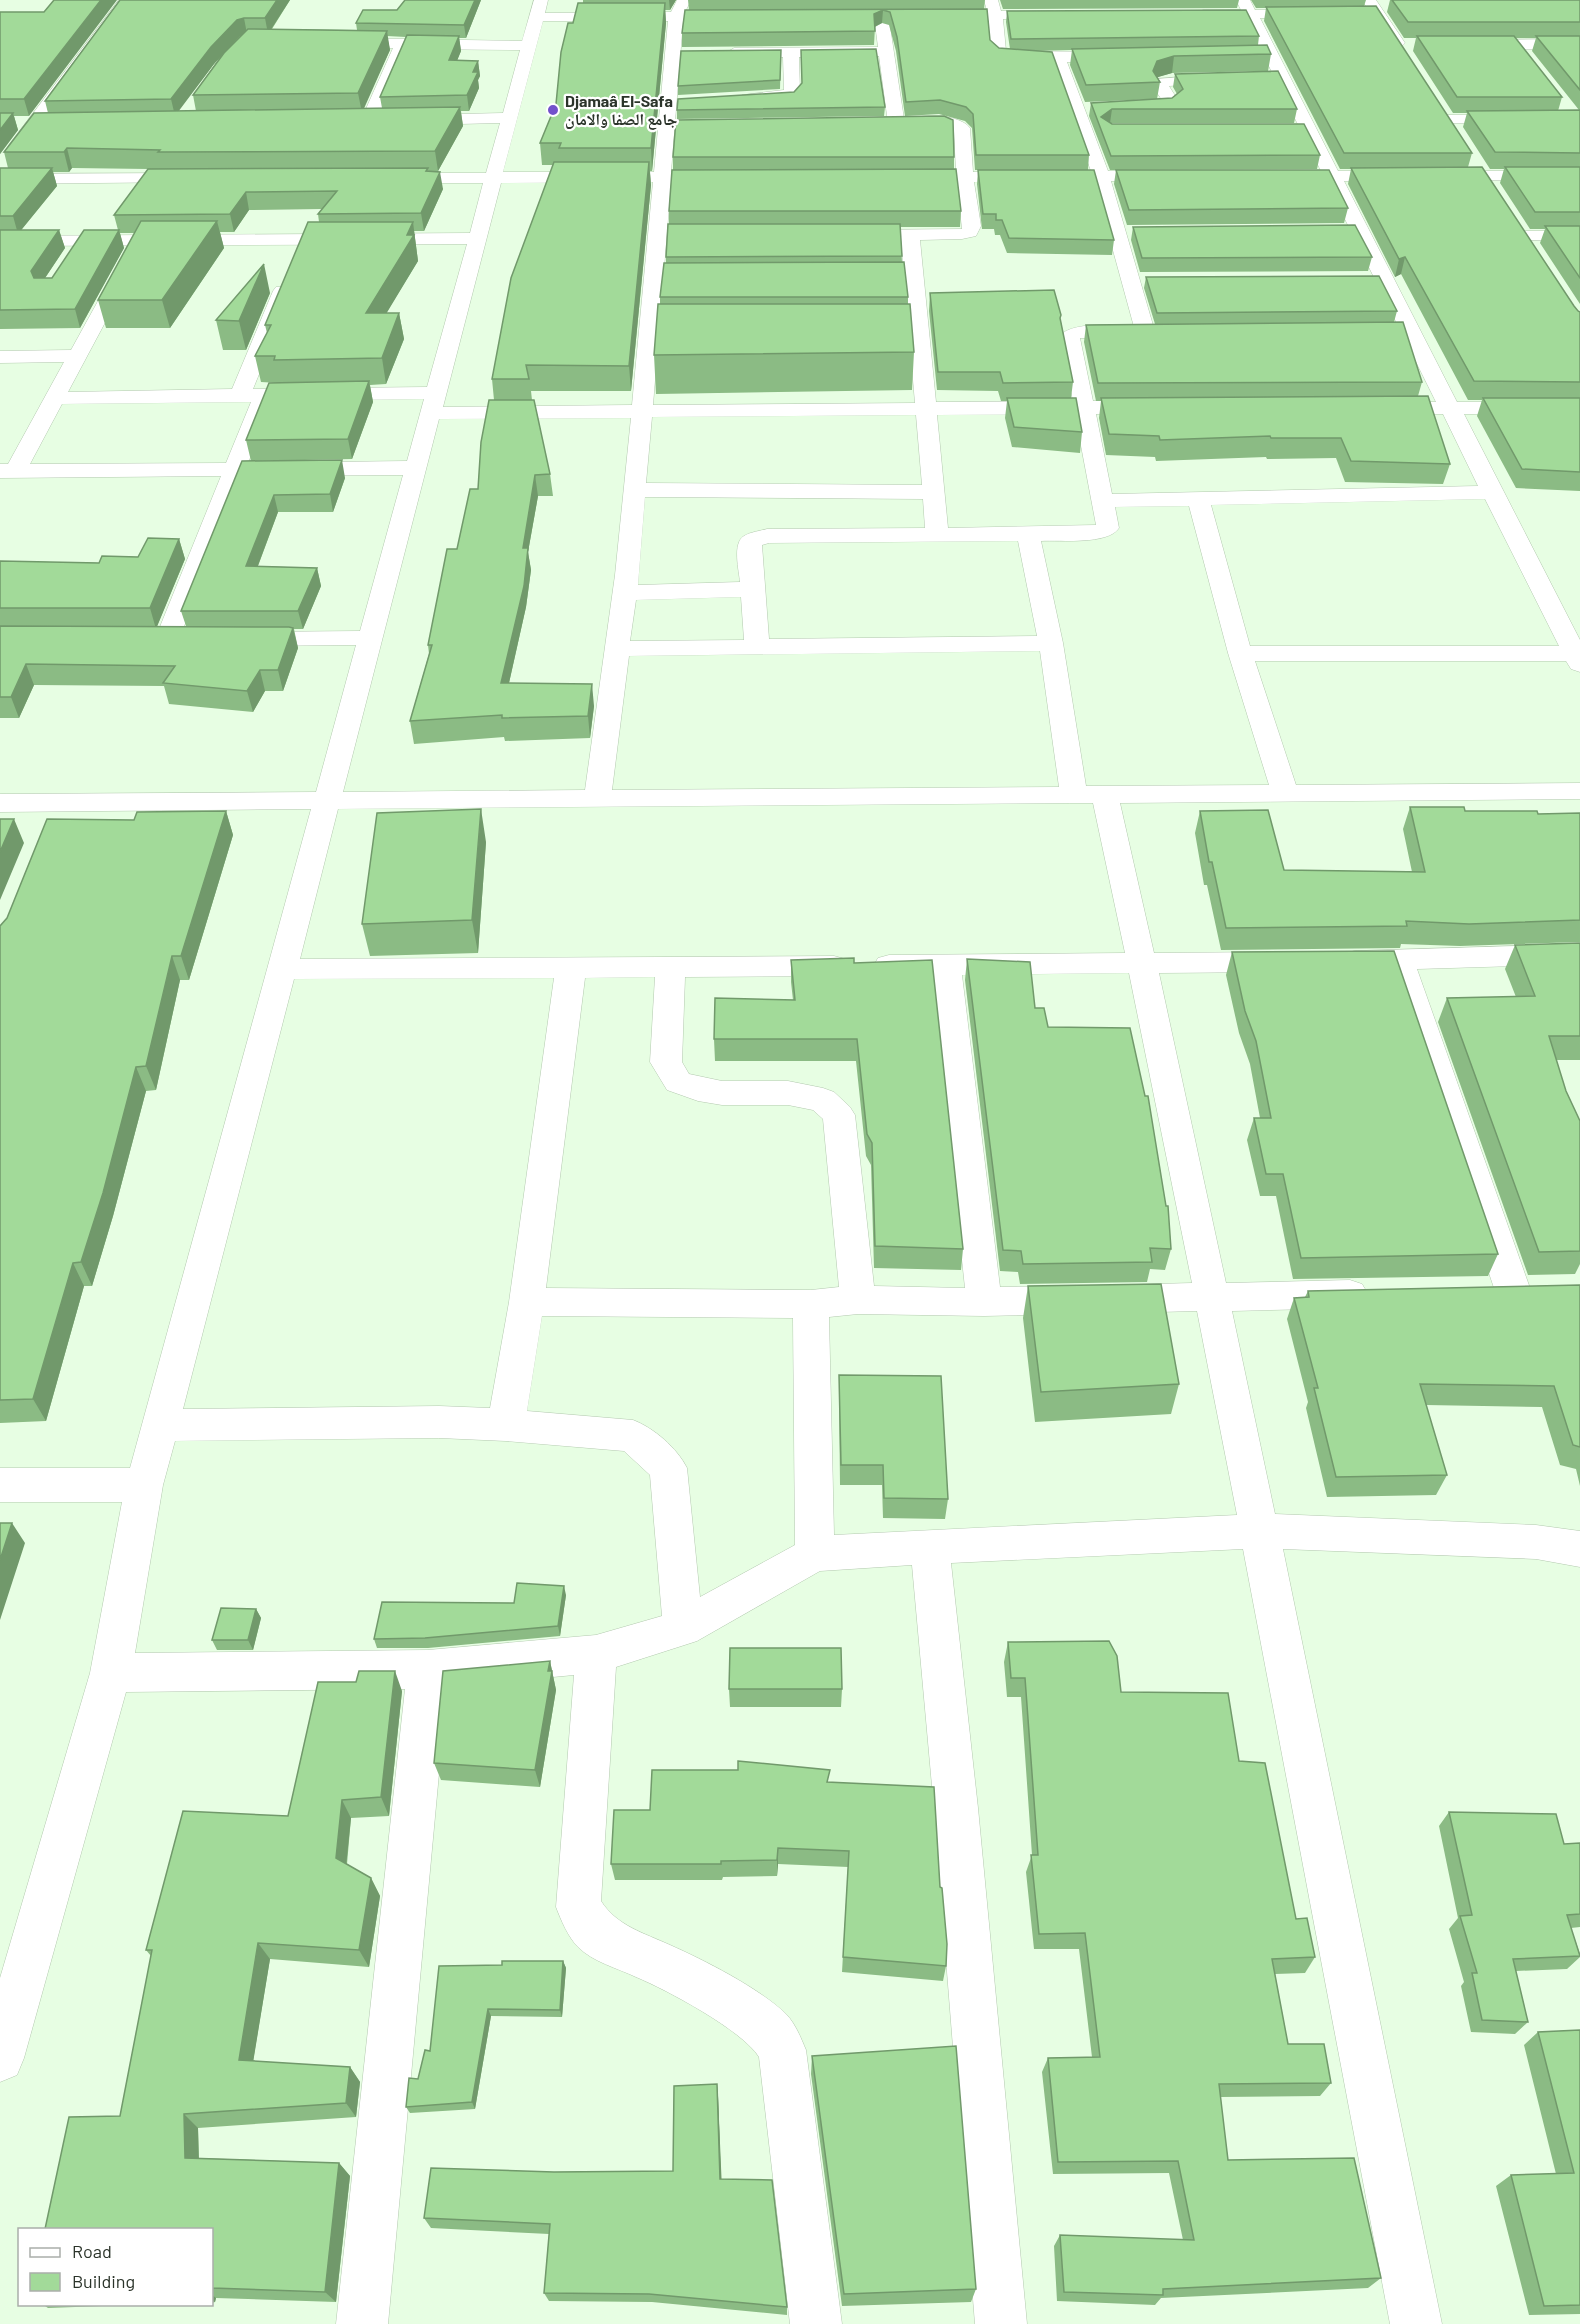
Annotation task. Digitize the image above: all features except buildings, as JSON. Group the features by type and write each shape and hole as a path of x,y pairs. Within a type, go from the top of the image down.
{"street":[{"path":"0,170 126,0"},
{"path":"1355,14 1373,6 1396,6"},
{"path":"1373,6 1404,48"},
{"path":"1193,15 1247,7 1320,14"},
{"path":"1240,653 1577,659 1247,7"},
{"path":"597,799 624,593 654,283 664,234 663,177 672,126 680,8"},
{"path":"0,2058 111,1673 144,1485 538,9 680,8 744,16"},
{"path":"926,15 993,8 1065,15"},
{"path":"993,8 999,53 1004,57 1129,57"},
{"path":"838,235 962,234 970,232 972,226 965,177 962,128 946,122 890,123 886,51 880,12"},
{"path":"330,43 528,46"},
{"path":"402,44 363,120 509,118"},
{"path":"1457,45 1580,44"},
{"path":"1516,45 1531,64"},
{"path":"720,53 886,51"},
{"path":"737,99 786,96 792,92 791,52"},
{"path":"1248,54 1271,54"},
{"path":"1058,58 1101,176 1145,332"},
{"path":"1260,77 1282,77"},
{"path":"1076,109 1164,106 1171,102 1161,87 1163,82 1238,78"},
{"path":"1560,101 1577,120"},
{"path":"1435,102 1460,139"},
{"path":"1448,120 1577,120"},
{"path":"11,123 55,125"},
{"path":"1084,130 1108,130"},
{"path":"1286,130 1309,130"},
{"path":"1472,158 1497,196"},
{"path":"896,177 1182,176"},
{"path":"1274,176 1580,176"},
{"path":"376,178 733,177"},
{"path":"0,179 200,178"},
{"path":"1337,230 1360,230"},
{"path":"1536,256 1520,231 1580,236"},
{"path":"1117,233 1140,232"},
{"path":"910,235 937,533"},
{"path":"0,241 477,238"},
{"path":"240,395 304,240"},
{"path":"71,258 82,241"},
{"path":"8,471 54,398 140,241"},
{"path":"1362,280 1385,279"},
{"path":"1131,280 1154,280"},
{"path":"890,282 914,282"},
{"path":"654,283 678,283"},
{"path":"1387,331 1410,331"},
{"path":"757,647 749,550 751,541 767,536 937,533 1028,535 1099,532 1108,528 1086,407 1070,336 1075,332 1168,332"},
{"path":"895,334 918,333"},
{"path":"650,334 673,334"},
{"path":"0,357 77,356"},
{"path":"167,639 264,394"},
{"path":"54,398 264,394 643,412 1168,408"},
{"path":"1366,408 1580,408"},
{"path":"8,471 415,468"},
{"path":"635,490 932,492"},
{"path":"1103,501 1491,492"},
{"path":"1198,499 1240,653 1285,794"},
{"path":"1028,535 1051,643 1090,796 1142,962 1260,1531 1416,2324"},
{"path":"624,593 752,589"},
{"path":"226,639 369,638"},
{"path":"617,649 1051,643"},
{"path":"0,803 53,814 326,801 1580,791"},
{"path":"281,969 1316,962 1579,956"},
{"path":"1399,961 1530,1291 1479,1292"},
{"path":"946,965 984,1302"},
{"path":"506,1425 527,1302 570,966"},
{"path":"670,968 666,1062 678,1082 698,1089 722,1093 788,1093 823,1100 839,1115 858,1300"},
{"path":"527,1302 811,1304 858,1300 984,1302 1385,1293"},
{"path":"811,1304 815,1554"},
{"path":"160,1425 439,1422 506,1425 633,1436 668,1468 682,1628"},
{"path":"0,1485 144,1485"},
{"path":"111,1673 428,1669 596,1654 682,1628 815,1554 930,1546 1260,1531 1536,1542 1580,1550"},
{"path":"930,1546 956,1808 1001,2324"},
{"path":"596,1654 578,1907 594,1930 612,1943 656,1962 737,2006 770,2031 782,2050 816,2324"},
{"path":"362,2324 428,1669"}],"place":[{"name":"Djamaâ El-Safa جامع الصفا والامان","path":"553,110"}]}
